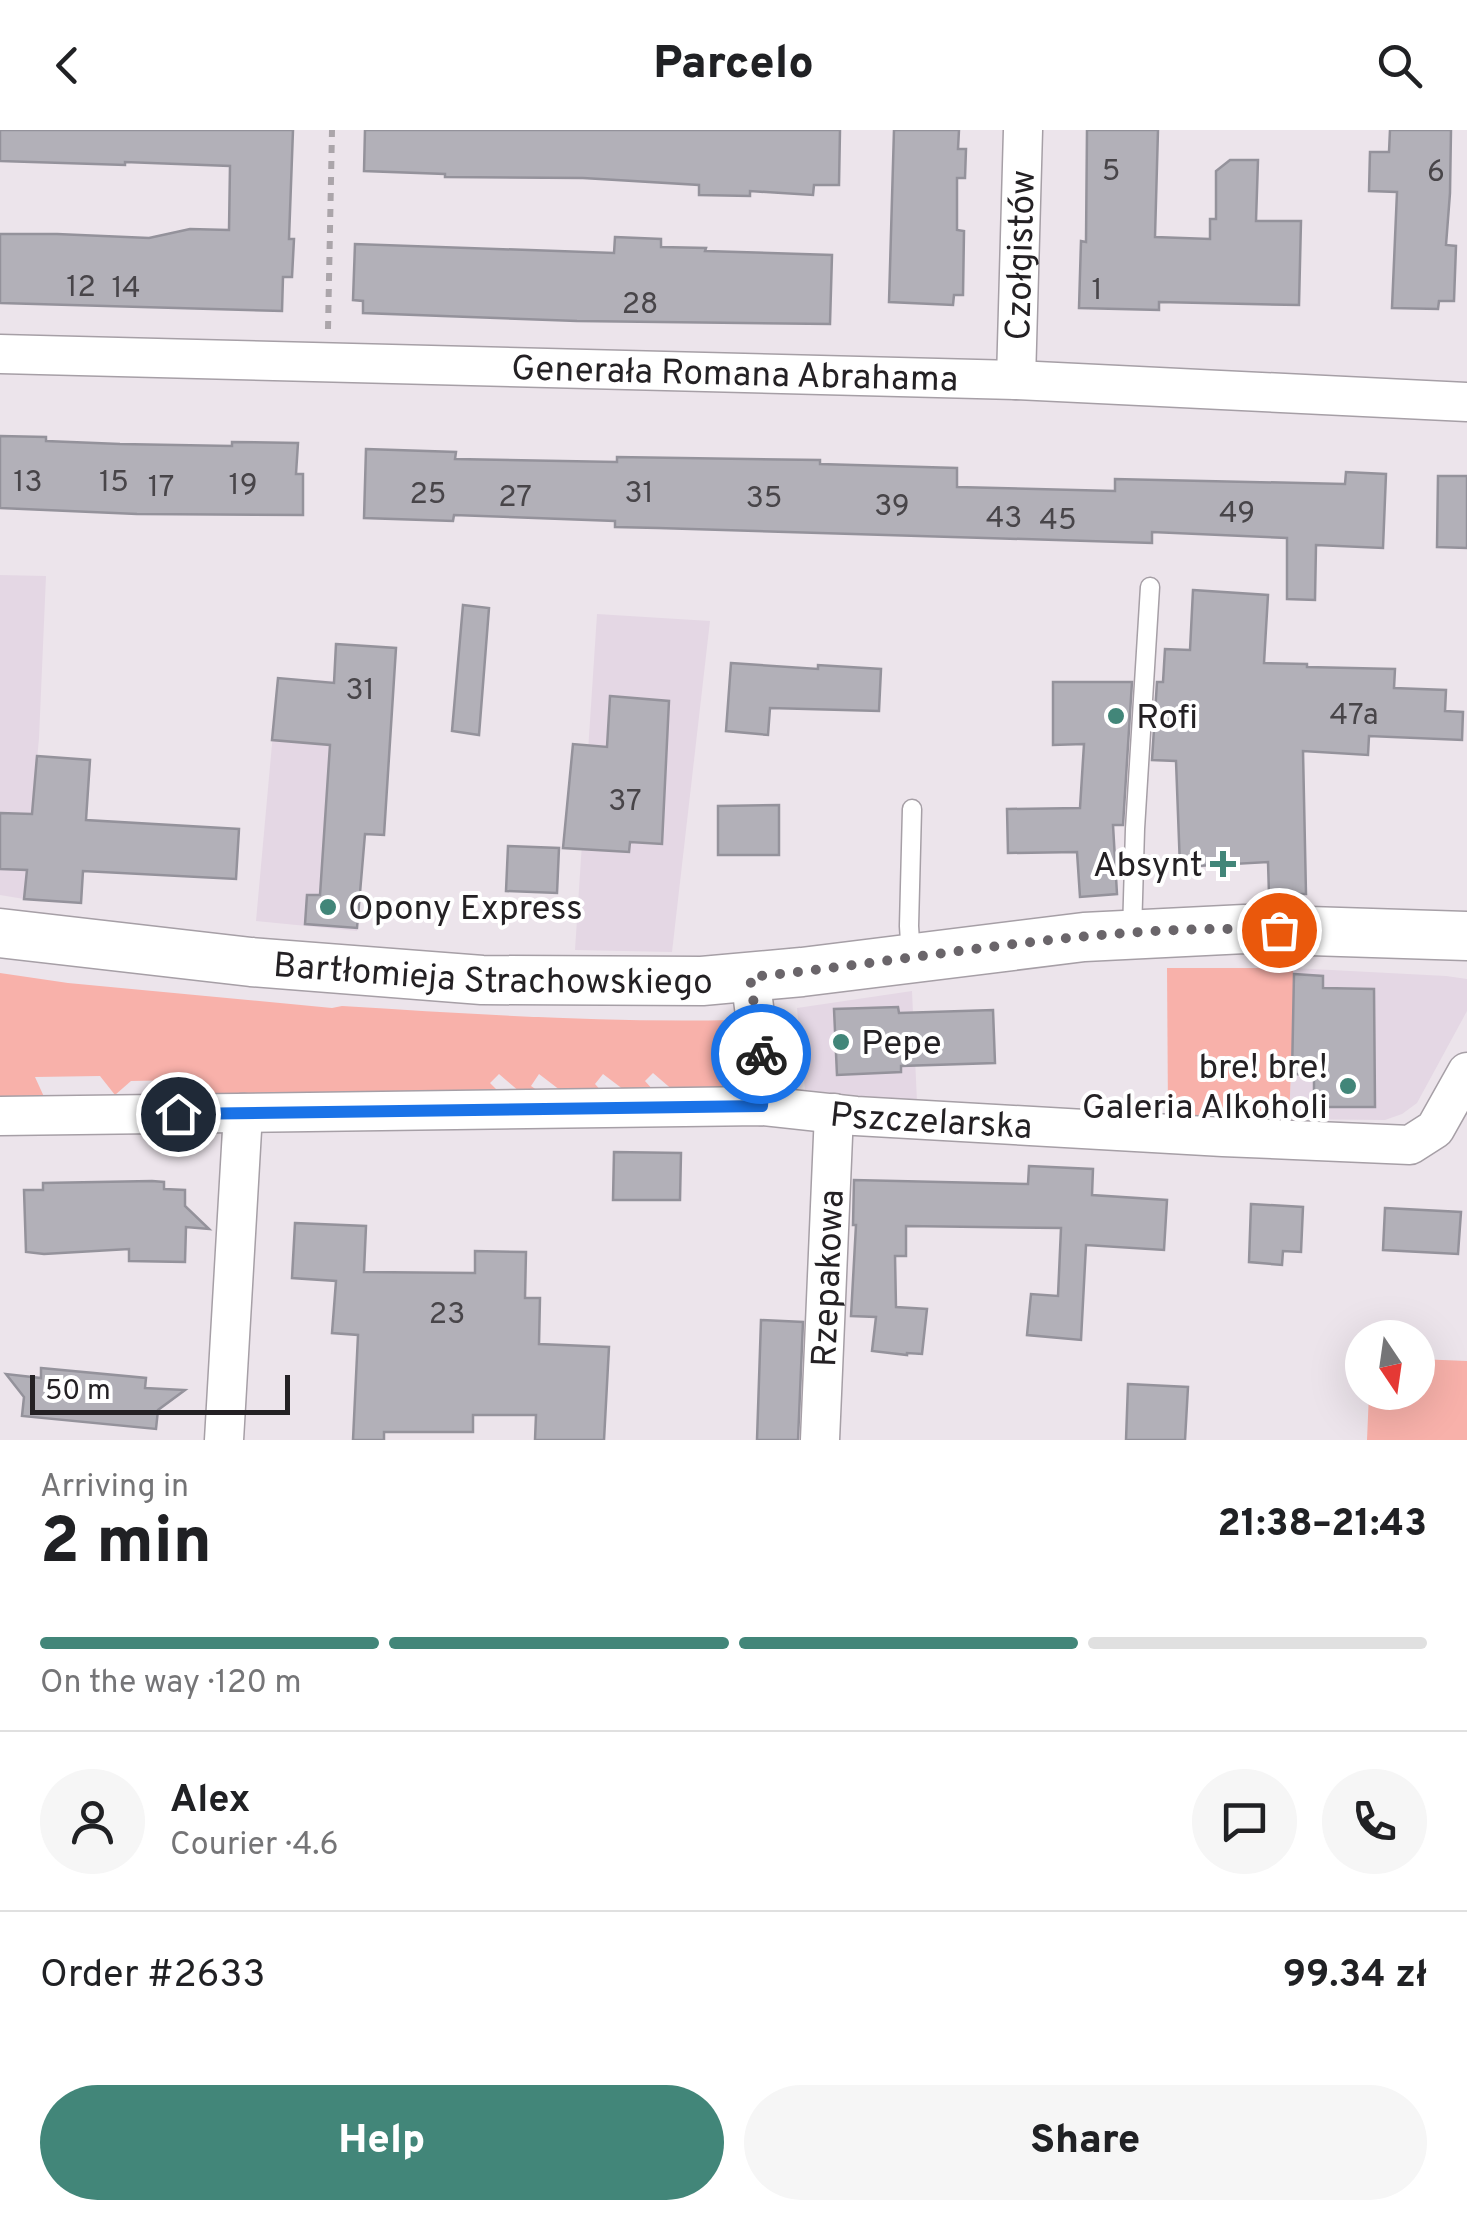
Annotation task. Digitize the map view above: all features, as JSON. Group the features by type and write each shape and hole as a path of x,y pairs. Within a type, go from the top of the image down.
{"street":[{"name":"Czołgistów","path":"1016,380 1023,130"},
{"name":"Generała Romana Abrahama","path":"0,354 1016,380 1467,402"},
{"name":"Bartłomieja Strachowskiego","path":"0,932 251,962 482,980 702,981 1084,936 1245,928 1467,936"},
{"path":"750,977 764,1082 762,1106"},
{"name":"Pszczelarska","path":"0,1116 762,1106 1223,1137 1410,1145 1435,1129 1467,1072"},
{"path":"224,1440 243,1113"},
{"name":"Rzepakowa","path":"820,1440 834,1113"}],"lane":[{"path":"1132,934 1150,587"},
{"path":"911,958 912,808"}],"path":[{"path":"328,364 332,130"}],"shaded area":[{"path":"0,575 46,576 39,738 24,899 0,895"},
{"path":"597,614 710,621 672,952 575,950"},
{"path":"278,678 334,681 331,725 391,729 384,835 365,834 357,931 256,921"},
{"path":"1167,968 1293,968 1289,1119 1168,1114"},
{"path":"1293,968 1467,979 1467,1011 1417,1103 1385,1120 1289,1119"},
{"path":"0,973 332,1008 588,1019 735,1020 740,1029 743,1074 728,1087 675,1092 653,1073 645,1081 653,1090 632,1096 603,1074 595,1084 603,1093 569,1097 539,1074 531,1086 541,1093 527,1098 499,1074 490,1083 499,1092 207,1098 198,1091 185,1089 185,1080 131,1081 115,1095 100,1076 35,1077 45,1099 0,1103"},
{"path":"912,991 917,1102 805,1090 797,1008"},
{"path":"1435,1360 1467,1361 1467,1440 1367,1440 1368,1410 1435,1410"}],"building":[{"path":"0,130 293,130 289,239 294,239 292,277 283,277 282,311 0,303 0,234 149,238 190,229 229,230 230,166 0,161"},
{"path":"365,130 840,130 839,185 814,185 813,195 750,191 750,196 699,195 699,185 364,171"},
{"path":"894,130 959,130 958,149 966,149 965,178 957,178 957,230 964,231 963,295 954,295 953,305 889,302"},
{"path":"1087,130 1158,130 1155,237 1210,239 1210,219 1216,219 1216,171 1230,160 1258,160 1256,221 1301,221 1299,305 1159,302 1159,310 1079,308 1081,241 1086,242"},
{"path":"1390,130 1451,130 1446,245 1456,246 1454,301 1439,301 1438,309 1392,308 1397,192 1369,191 1370,152 1389,152"},
{"path":"615,237 661,239 661,247 706,248 705,251 832,255 830,324 363,313 363,301 353,300 355,244 614,253"},
{"path":"0,436 120,444 298,443 296,474 303,474 303,515 0,508"},
{"path":"366,449 456,452 455,459 820,460 820,464 957,468 957,487 1115,491 1115,479 1345,484 1346,472 1386,474 1383,548 1316,545 1315,600 1287,599 1287,538 1152,532 1152,543 615,527 615,521 454,515 453,521 364,518"},
{"path":"1438,476 1467,476 1467,548 1437,547"},
{"path":"1193,590 1268,595 1264,663 1395,669 1394,688 1446,690 1445,711 1463,712 1462,740 1369,736 1368,755 1303,751 1306,894 1269,894 1268,862 1180,867 1176,761 1152,760 1157,682 1163,682 1165,649 1190,650"},
{"path":"463,605 489,608 479,735 452,731"},
{"path":"336,644 396,648 384,835 365,834 357,928 305,924 307,895 320,895 330,745 272,740 278,678 334,683"},
{"path":"731,663 881,669 879,711 770,708 768,735 726,731"},
{"path":"1053,682 1132,682 1123,825 1113,825 1117,894 1080,897 1077,852 1008,853 1007,809 1080,808 1084,744 1053,745"},
{"path":"610,696 669,701 662,844 630,842 629,852 563,848 573,744 607,747"},
{"path":"37,756 90,760 86,820 239,829 236,879 83,871 81,903 24,899 27,870 0,869 0,813 32,814"},
{"path":"779,805 779,855 718,855 718,806"},
{"path":"508,846 559,848 557,893 506,891"},
{"path":"1294,974 1323,976 1323,988 1374,989 1375,1107 1314,1107 1314,1075 1292,1074"},
{"path":"898,1007 899,1013 993,1010 995,1063 901,1066 901,1072 837,1075 834,1009"},
{"path":"614,1152 681,1153 680,1200 613,1200"},
{"path":"1029,1166 1093,1169 1092,1195 1167,1200 1164,1250 1086,1245 1081,1340 1027,1335 1031,1294 1058,1296 1061,1228 906,1226 906,1256 895,1256 896,1307 927,1309 922,1354 872,1351 876,1317 851,1316 854,1180 1028,1184"},
{"path":"164,1182 164,1189 185,1190 185,1206 209,1229 186,1227 185,1262 129,1261 129,1249 26,1252 24,1190 43,1190 43,1183"},
{"path":"1251,1204 1303,1207 1301,1252 1283,1251 1282,1265 1249,1262"},
{"path":"1385,1208 1461,1212 1458,1254 1383,1250"},
{"path":"295,1223 366,1226 364,1272 475,1273 475,1251 526,1252 525,1298 540,1298 539,1344 609,1347 604,1440 535,1440 536,1415 473,1415 473,1432 384,1432 384,1440 353,1440 358,1335 332,1333 336,1281 292,1278"},
{"path":"761,1320 803,1322 798,1440 757,1440"},
{"path":"41,1368 146,1378 145,1388 185,1390 158,1410 156,1429 22,1416 24,1397 6,1374 41,1378"},
{"path":"1128,1384 1188,1387 1185,1440 1126,1440"}],"way so far":[{"path":"761,1054 750,977 1084,936 1245,928 1279,930"}],"place":[{"name":"Rofi","path":"1116,716"},
{"name":"Absynt","path":"1223,864"},
{"name":"Opony Express","path":"328,907"},
{"name":"Pepe","path":"841,1042"},
{"name":"bre! bre! Galeria Alkoholi","path":"1348,1086"}],"route":[{"path":"178,1114 762,1106 761,1054"}]}
